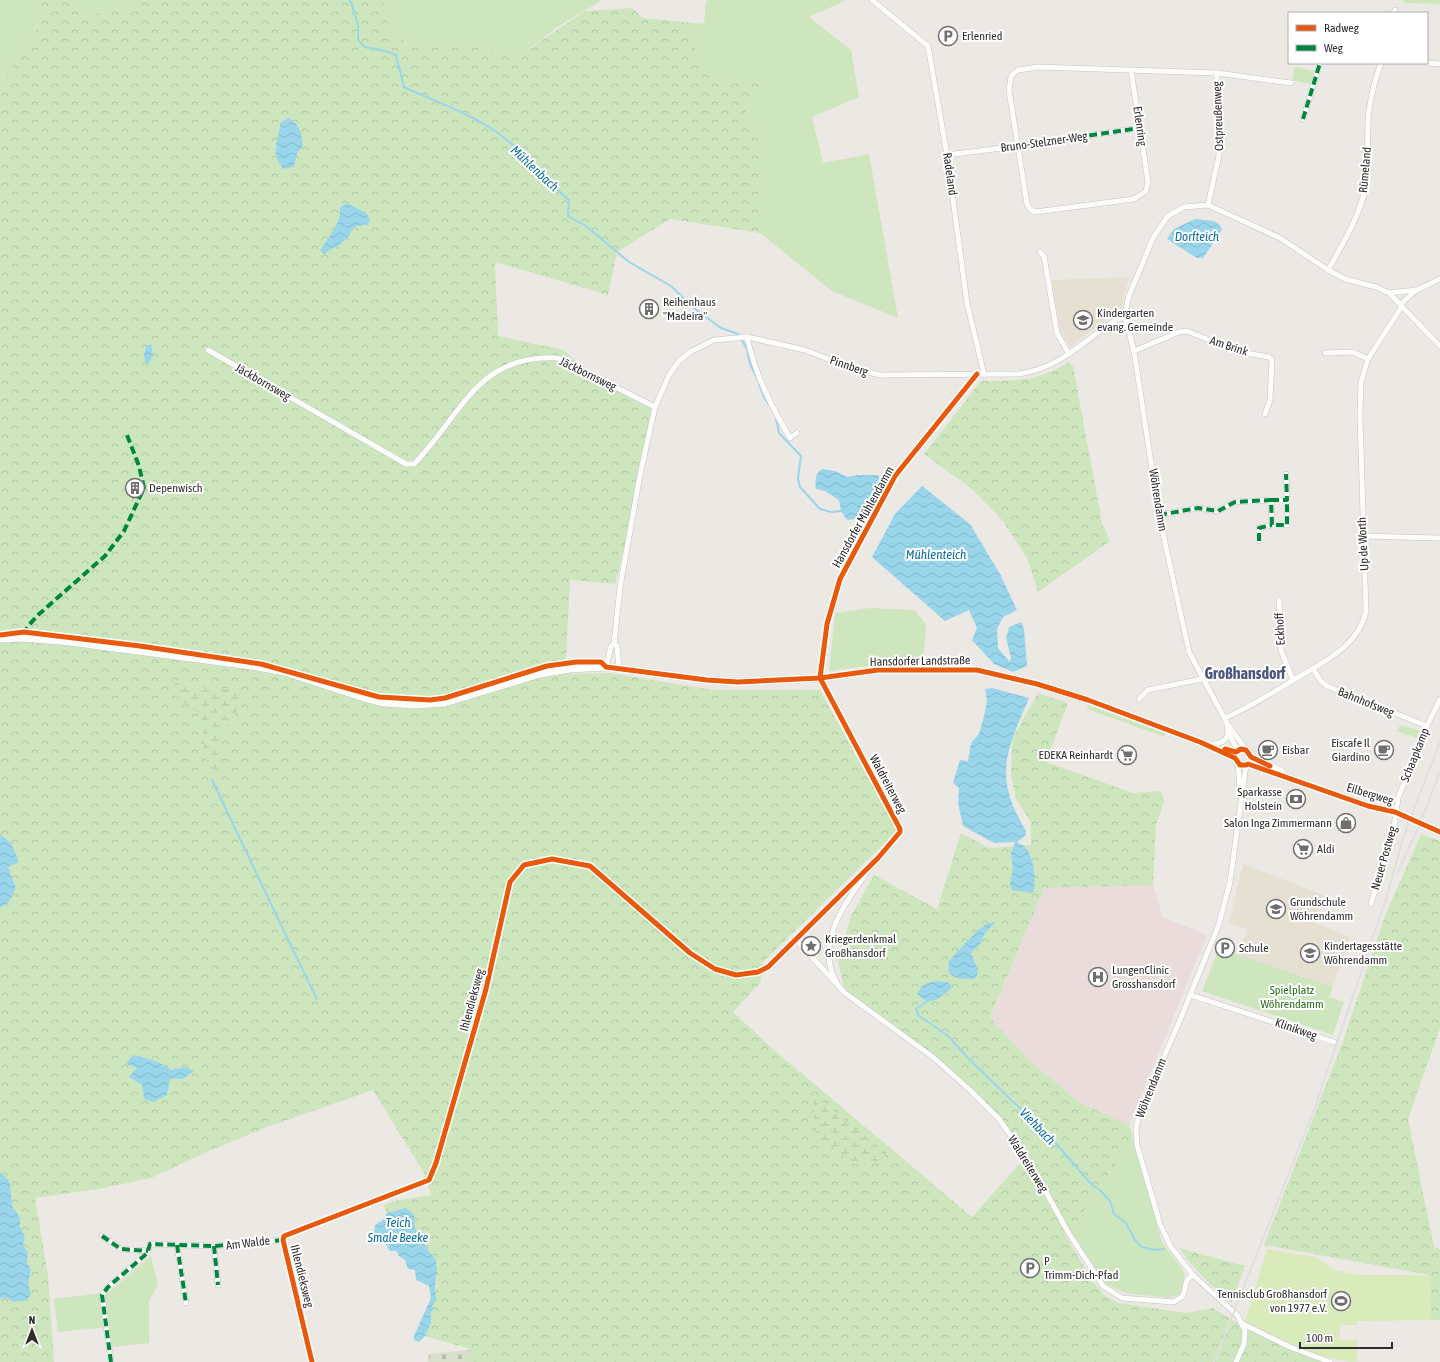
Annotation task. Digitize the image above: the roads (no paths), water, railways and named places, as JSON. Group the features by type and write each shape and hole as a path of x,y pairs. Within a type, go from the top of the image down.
{"main road":[{"name":"Hansdorfer Landstraße","path":"0,639 23,638 70,642 258,667 284,672 370,700 384,703 414,705 445,703 540,674 570,669 606,667 619,668 707,680 738,682 820,678 878,670 977,670 1062,692 1200,742 1240,759"},
{"name":"Hansdorfer Landstraße","path":"1200,742 1213,744 1240,759"},
{"name":"Wöhrendamm","path":"1240,759 1251,757 1246,750"},
{"path":"1240,759 1246,750"},
{"name":"Eilbergweg","path":"1251,757 1292,778"},
{"name":"Eilbergweg","path":"1240,759 1368,806 1395,812 1440,832"}],"street":[{"name":"Radeland","path":"872,0 928,46 947,155 967,303 984,374"},
{"path":"1428,63 1440,64"},
{"path":"1303,120 1320,64"},
{"name":"Rümeland","path":"1328,270 1354,221 1363,195 1366,183 1368,124 1372,96 1380,64"},
{"name":"Erlenring","path":"1038,67 1131,70 1140,128 1148,187 1141,196 1134,199 1035,212 1030,209 1027,204 1009,83 1014,72 1026,68 1038,67"},
{"name":"Ostpreußenweg","path":"1131,70 1217,73 1291,83"},
{"name":"Ostpreußenweg","path":"1208,206 1220,155 1217,73"},
{"name":"Bruno-Stelzner-Weg","path":"947,155 1140,128"},
{"path":"977,374 1019,374 1038,371 1070,354 1114,321 1125,317 1128,298 1153,238 1161,224 1168,216 1184,207 1208,206 1280,238 1328,270 1345,279 1376,287 1389,293 1440,346"},
{"path":"1040,252 1044,256 1056,333 1070,354"},
{"path":"1389,293 1417,290 1440,279"},
{"name":"Up de Worth","path":"1226,721 1292,680 1313,669 1345,646 1362,625 1366,611 1362,536 1360,416 1362,382 1368,359 1402,305 1417,290"},
{"name":"Wöhrendamm","path":"1125,317 1134,351 1159,515 1186,639 1202,679 1226,721 1246,750"},
{"name":"Am Brink","path":"1134,351 1179,332 1187,331 1239,352 1269,357 1272,360 1270,400 1265,414"},
{"path":"747,337 752,361 772,407 790,438 797,433"},
{"name":"Pinnberg","path":"655,407 669,376 678,362 690,352 714,340 747,337 805,350 852,368 880,375 977,374"},
{"name":"Jäckbornsweg","path":"208,350 406,464 414,464 427,451 462,401 494,373 511,365 543,357 558,358 655,407"},
{"path":"1325,352 1353,352 1368,359"},
{"name":"Hansdorfer Mühlendamm","path":"820,678 827,624 834,596 854,552 895,476 977,374"},
{"path":"606,667 611,646 614,644 620,586 640,475 655,407"},
{"path":"1259,541 1259,528 1272,525 1287,525 1286,474"},
{"path":"1271,500 1272,525"},
{"path":"1159,515 1198,508 1218,511 1235,502 1287,500"},
{"path":"1362,536 1440,538"},
{"name":"Eckhoff","path":"1279,600 1281,650 1292,680"},
{"path":"614,644 617,646 619,668"},
{"name":"Bahnhofsweg","path":"1313,669 1321,681 1327,686 1427,726"},
{"name":"Waldreiterweg","path":"820,678 900,829 900,832 878,858 844,905 829,945 831,969 845,993"},
{"path":"1139,699 1148,690 1202,679"},
{"name":"Schaapkamp","path":"1395,812 1398,798 1427,726 1440,699"},
{"name":"Wöhrendamm","path":"1226,721 1228,732 1240,759 1241,791 1230,882 1223,911 1214,938 1191,995 1139,1113 1136,1129 1137,1145 1160,1224 1171,1247 1193,1275 1231,1308 1238,1316 1245,1331 1244,1344 1236,1362"},
{"path":"1213,744 1223,742 1227,737 1228,732"},
{"name":"Neuer Postweg","path":"1371,904 1394,828 1395,812"},
{"name":"Waldreiterweg","path":"878,858 796,940 845,993 934,1058 971,1091 999,1119 1030,1163 1068,1232 1103,1286 1122,1298 1174,1302 1183,1296 1187,1280 1193,1275"},
{"name":"Ihlendieksweg","path":"312,1362 283,1240 284,1236 429,1180 436,1163 486,989 510,882 524,865 552,859 590,866 690,953 715,969 736,975 758,972 768,967 796,940"},
{"name":"Klinikweg","path":"1191,995 1334,1042"},
{"name":"Am Walde","path":"102,1236 121,1249 148,1251"},
{"name":"Am Walde","path":"111,1362 102,1295 108,1287 148,1251 150,1244 214,1246 283,1240"},
{"path":"177,1245 186,1303"},
{"name":"Am Walde","path":"214,1246 218,1285"},
{"path":"1241,1323 1290,1347 1330,1362"}],"water":[{"path":"288,118 295,123 299,129 302,136 303,145 297,154 294,167 284,169 277,158 276,147 280,123"},
{"path":"347,203 366,213 370,219 368,225 361,225 353,228 347,238 324,254 320,251 339,220 340,207"},
{"name":"Dorfteich","path":"1195,219 1214,221 1220,225 1222,230 1203,258 1197,258 1167,239 1174,229"},
{"path":"151,344 153,355 149,363 145,362 144,354 146,346"},
{"path":"822,469 835,471 847,477 857,475 878,475 883,484 873,502 864,512 854,519 847,520 841,511 839,500 825,491 816,489 816,478"},
{"name":"Mühlenteich","path":"922,486 970,524 1000,574 1017,610 1003,617 997,629 998,648 1010,662 1011,658 1006,638 1009,627 1021,622 1024,629 1027,666 1013,672 994,664 972,640 977,628 969,610 945,621 872,557 895,514"},
{"path":"992,688 1029,698 1009,749 1006,764 1006,779 1009,795 1026,831 1025,836 1017,842 1025,847 1033,863 1035,882 1033,893 1012,890 1010,884 1013,868 1011,854 1015,842 994,843 963,826 958,803 959,788 953,783 960,760 968,761 971,743 979,734 987,701 985,689"},
{"path":"0,834 11,843 19,862 8,867 16,888 8,903 0,908"},
{"path":"995,922 985,933 980,944 971,953 978,970 977,976 974,979 963,979 950,974 948,971 949,961 979,929 988,923"},
{"path":"936,981 947,982 953,987 940,997 931,1001 922,998 917,993 924,984"},
{"path":"133,1055 158,1062 171,1070 185,1067 194,1071 183,1079 170,1079 167,1095 154,1102 144,1099 142,1085 129,1077 137,1068 126,1064"},
{"path":"0,1173 5,1176 10,1183 12,1206 20,1217 20,1227 25,1237 23,1245 28,1252 27,1263 31,1270 28,1284 31,1294 27,1300 14,1302 7,1298 0,1298"},
{"name":"Teich Smale Beeke","path":"405,1208 414,1215 414,1226 427,1248 435,1258 437,1268 435,1289 437,1299 432,1306 434,1310 431,1312 431,1323 425,1336 419,1342 414,1340 414,1336 431,1298 429,1286 416,1280 415,1270 408,1269 405,1260 398,1255 397,1251 390,1251 383,1239 378,1239 374,1233 375,1225 383,1220 387,1213"}],"waterway":[{"name":"Mühlenbach","path":"349,0 351,2 358,25 358,39 364,47 385,51 396,55 404,87 476,120 507,140 569,200 568,216 586,226 629,262 671,286 695,309 721,328 738,334 747,349 750,364 758,380"},
{"path":"759,384 769,405"},
{"path":"776,418 779,433 801,456 798,478 800,487 820,509 831,512 841,511"},
{"path":"212,780 292,948"},
{"path":"293,950 317,999"},
{"name":"Viehbach","path":"928,1001 916,1009 919,1016 947,1035 970,1060 1053,1140 1092,1185 1101,1191 1110,1201 1114,1214 1126,1223 1135,1240 1142,1247 1154,1250 1164,1249"}],"railway":[{"path":"1214,1362 1315,1107 1386,899 1405,832 1440,742"},
{"path":"1398,872 1419,826 1440,772"}],"place":[{"name":"Erlenried","path":"948,36"},
{"name":"Reihenhaus \"Madeira\"","path":"649,309"},
{"name":"Kindergarten evang. Gemeinde","path":"1083,320"},
{"name":"Depenwisch","path":"135,488"},
{"name":"Eisbar","path":"1268,750"},
{"name":"Eiscafe Il Giardino","path":"1384,750"},
{"name":"EDEKA Reinhardt","path":"1127,755"},
{"name":"Sparkasse Holstein","path":"1296,799"},
{"name":"Salon Inga Zimmermann","path":"1346,823"},
{"name":"Aldi","path":"1303,849"},
{"name":"Grundschule Wöhrendamm","path":"1276,909"},
{"name":"Kriegerdenkmal Großhansdorf","path":"811,946"},
{"name":"Schule","path":"1225,948"},
{"name":"Kindertagesstätte Wöhrendamm","path":"1310,953"},
{"name":"LungenClinic Grosshansdorf","path":"1098,977"},
{"name":"P Trimm-Dich-Pfad","path":"1030,1268"},
{"name":"Tennisclub Großhansdorf von 1977 e.V.","path":"1341,1301"}],"district":[{"name":"Großhansdorf","path":"1245,673"}],"park label":[{"name":"Spielplatz Wöhrendamm","path":"1292,997"}]}
